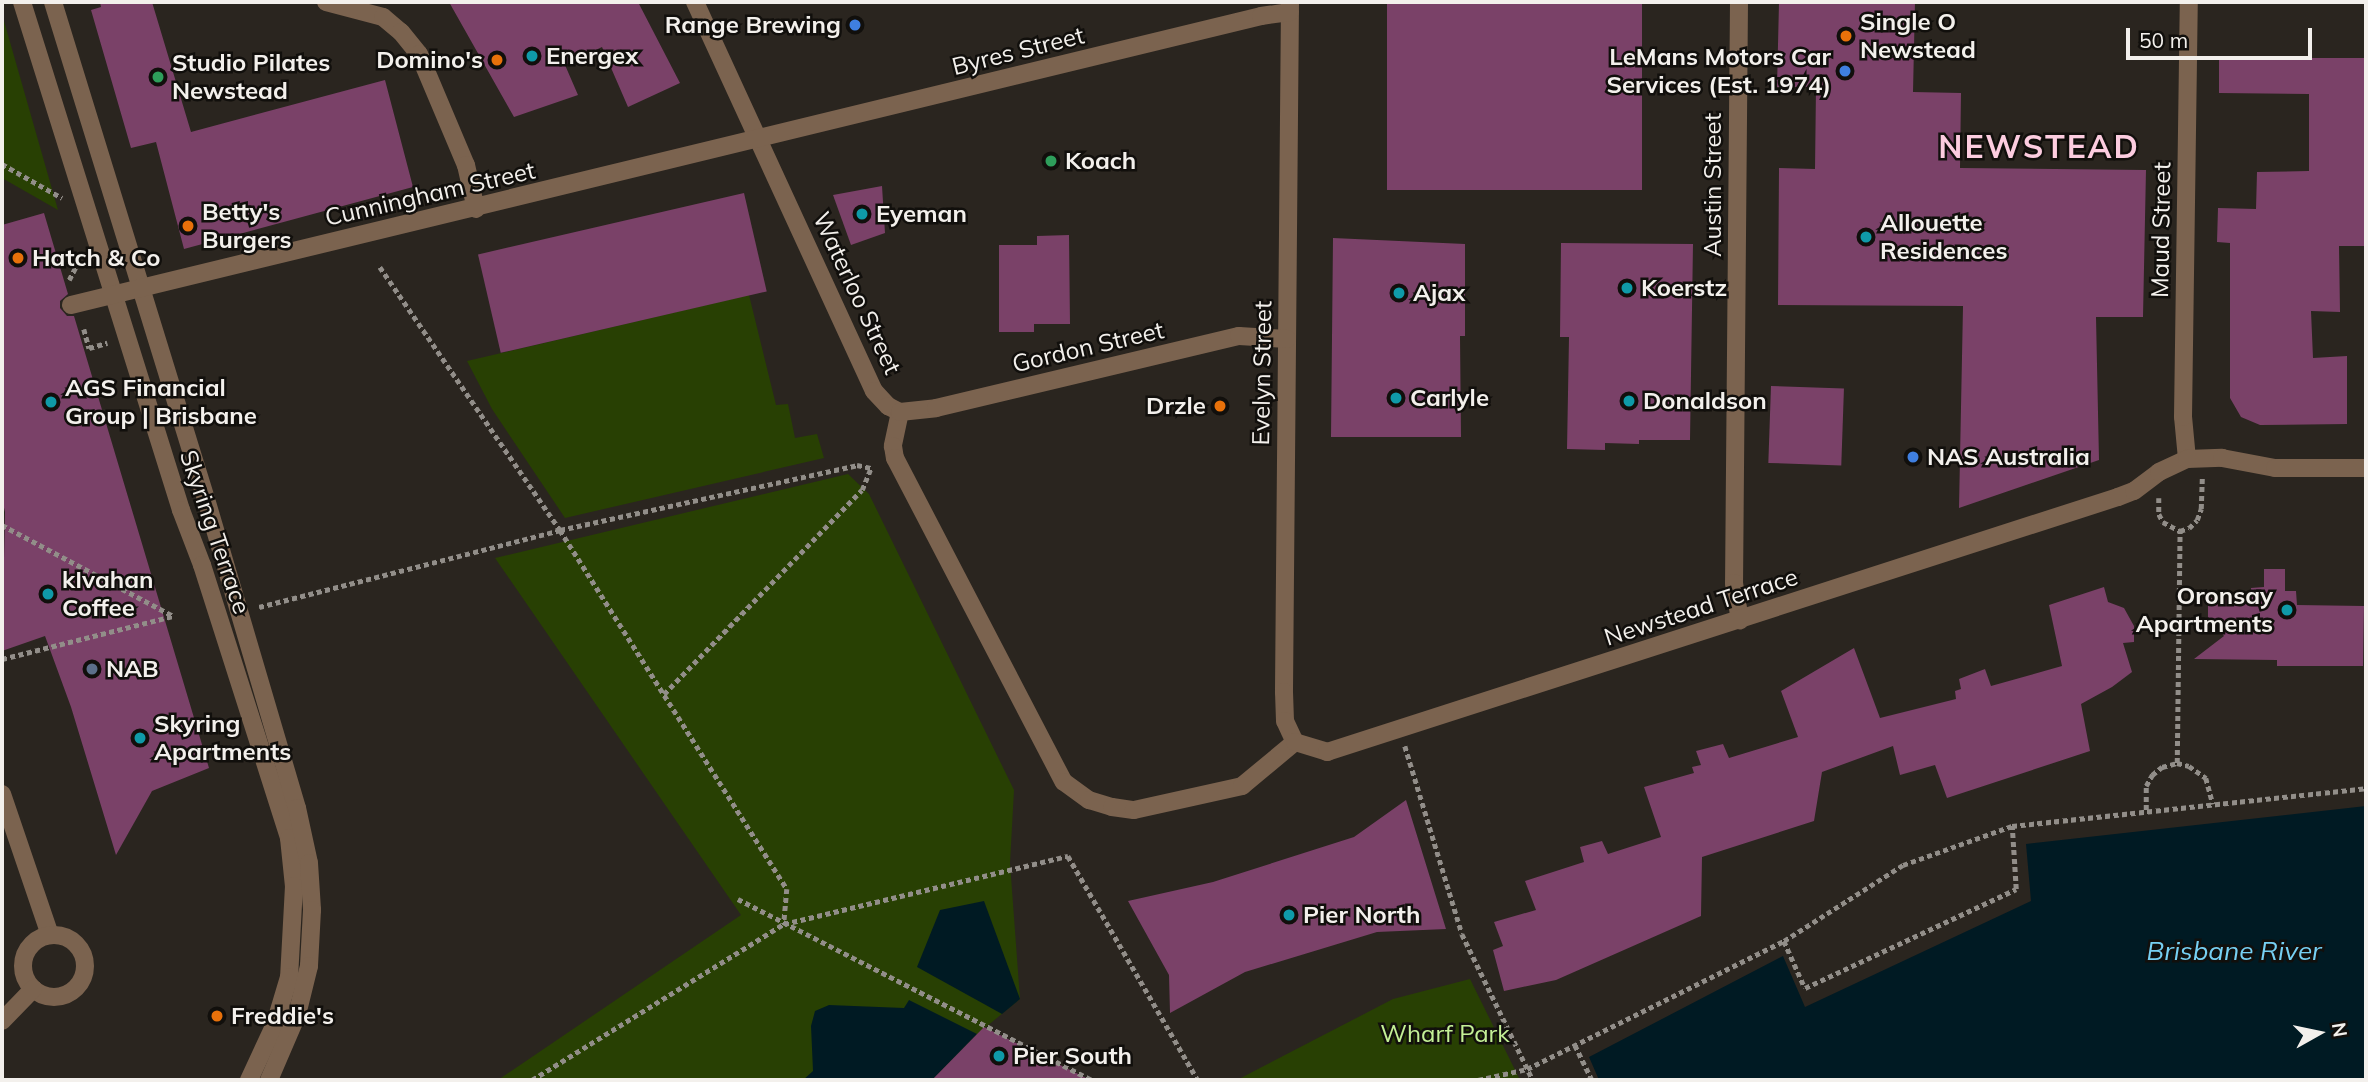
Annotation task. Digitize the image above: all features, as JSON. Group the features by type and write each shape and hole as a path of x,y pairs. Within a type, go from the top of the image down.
{"street":[{"name":"Skyring Terrace","path":"22,2 289,838 294,886 289,977 275,1024 249,1080"},
{"name":"Skyring Terrace","path":"53,2 281,751 309,863 312,909 309,966 297,1015 269,1080"},
{"path":"326,2 383,17 401,32 419,54 466,165 476,209"},
{"name":"Waterloo Street","path":"695,2 874,391 888,406 900,412"},
{"name":"Austin Street","path":"1739,2 1734,583 1740,621"},
{"name":"Maud Street","path":"2189,2 2183,416 2195,459"},
{"name":"Byres Street","path":"758,141 1290,7"},
{"name":"Evelyn Street","path":"1290,7 1284,692 1285,721 1295,742"},
{"name":"Cunningham Street","path":"71,305 758,141"},
{"name":"Gordon Street","path":"900,412 936,408 1239,336 1287,338"},
{"path":"900,412 893,446 895,458 1064,782 1089,800 1134,810 1242,786 1295,742"},
{"name":"Newstead Terrace","path":"1295,742 1327,752 1399,730 2118,498 2134,491 2159,472 2195,459 2222,458 2275,468 2366,468"},
{"path":"2,794 50,935"},
{"path":"50,935 64,936 76,943 86,961 84,975 77,988 66,995 52,998 33,989 24,974 24,957 34,942 50,935"},
{"path":"2,1021 33,989"}],"path":[{"path":"2,164 88,212"},
{"path":"69,280 78,262"},
{"path":"380,267 560,530 787,889 784,924"},
{"path":"84,329 89,348 107,343"},
{"path":"259,607 560,530 857,465 870,468 895,458"},
{"path":"2159,472 2159,514 2170,528 2180,531 2197,520 2201,509 2195,459"},
{"path":"664,694 862,491 870,468"},
{"path":"2,525 173,616 2,659"},
{"path":"2176,763 2180,531"},
{"path":"1399,730 1462,934 1533,1080"},
{"path":"2146,810 2146,786 2152,775 2162,767 2176,763 2189,766 2206,778 2213,804"},
{"path":"1478,1080 1527,1069 1784,941 1903,865 2012,826 2366,788"},
{"path":"1784,941 1805,988 2016,889 2012,826"},
{"path":"532,1080 784,924 1068,856 1198,1080"},
{"path":"738,899 1091,1080"},
{"path":"1575,1045 1592,1080"}],"green space":[{"path":"2,14 58,210 2,178"},
{"path":"749,295 776,405 788,404 795,438 817,434 824,458 565,518 492,409 467,361"},
{"path":"848,474 869,494 1014,790 1010,863 1020,999 975,1036 932,1080 498,1080 741,915 495,558"},
{"name":"Wharf Park","path":"1470,979 1520,1080 1237,1080 1393,999"}],"water":[{"name":"Brisbane River","path":"2366,806 2366,1080 1599,1080 1589,1057 1783,956 1805,1007 2031,901 2026,844"},
{"path":"984,901 1020,999 1002,1014 917,967 940,910"},
{"path":"909,1000 977,1034 932,1080 803,1080 813,1071 811,1026 815,1011 829,1005 904,1008"}],"building":[{"path":"100,2 152,2 191,132 385,80 413,187 184,249 156,142 131,148 91,10 101,7"},
{"name":"Energex","path":"449,2 638,2 680,83 628,107 602,47 565,65 578,95 514,117"},
{"path":"1387,2 1642,2 1642,190 1387,190"},
{"path":"1779,2 1915,2 1913,92 1961,93 1960,168 2146,170 2143,317 2096,317 2099,460 1959,508 1963,306 1778,305 1779,168 1815,169 1816,87 1777,87"},
{"path":"2219,58 2366,58 2366,246 2339,246 2340,312 2311,311 2313,358 2347,356 2347,424 2260,425 2241,417 2230,398 2230,243 2217,242 2218,208 2256,209 2257,172 2309,171 2309,94 2219,93"},
{"name":"Eyeman","path":"882,186 885,233 851,245 833,195"},
{"path":"744,193 767,291 501,353 478,254"},
{"path":"44,213 68,294 60,301 60,308 67,316 74,316 209,768 152,791 116,855 71,707 45,636 2,651 5,512 2,499 2,225"},
{"path":"1069,235 1070,324 1034,324 1034,332 999,332 999,245 1037,245 1037,236"},
{"path":"1333,238 1465,244 1465,336 1460,336 1461,437 1331,437"},
{"path":"1561,243 1693,244 1690,440 1639,440 1639,444 1605,443 1605,450 1567,449 1569,337 1560,337"},
{"path":"1771,386 1844,389 1841,466 1768,463"},
{"name":"Oronsay Apartments","path":"2264,569 2285,569 2285,591 2296,591 2297,605 2364,606 2363,666 2277,666 2277,660 2194,659 2224,636 2208,617 2208,598 2251,599 2251,588 2264,587"},
{"path":"2104,587 2108,602 2124,608 2134,626 2134,642 2123,643 2132,672 2081,704 2090,751 1947,798 1935,765 1900,775 1893,746 1822,772 1814,821 1702,857 1701,916 1556,980 1504,991 1493,950 1503,946 1494,922 1536,910 1525,881 1584,862 1580,847 1602,841 1608,854 1661,837 1644,787 1694,773 1692,767 1701,765 1696,751 1723,744 1729,758 1798,737 1781,691 1854,648 1880,718 1956,699 1955,691 1961,689 1959,679 1985,669 1991,686 2062,666 2049,605"},
{"name":"Pier North","path":"1406,800 1446,929 1377,932 1245,972 1170,1013 1169,975 1128,901 1213,882 1354,837"},
{"name":"Pier South","path":"984,1027 1090,1080 932,1080"}],"place":[{"name":"Range Brewing","path":"855,25"},
{"name":"Single O Newstead","path":"1846,36"},
{"name":"Energex","path":"532,56"},
{"name":"Domino's","path":"497,60"},
{"name":"LeMans Motors Car Services (Est. 1974)","path":"1845,71"},
{"name":"Studio Pilates Newstead","path":"158,77"},
{"name":"Koach","path":"1051,161"},
{"name":"Eyeman","path":"862,214"},
{"name":"Betty's Burgers","path":"188,226"},
{"name":"Allouette Residences","path":"1866,237"},
{"name":"Hatch & Co","path":"18,258"},
{"name":"Koerstz","path":"1627,288"},
{"name":"Ajax","path":"1399,293"},
{"name":"Carlyle","path":"1396,398"},
{"name":"Donaldson","path":"1629,401"},
{"name":"AGS Financial Group | Brisbane","path":"51,402"},
{"name":"Drzle","path":"1220,406"},
{"name":"NAS Australia","path":"1913,457"},
{"name":"kIvahan Coffee","path":"48,594"},
{"name":"Oronsay Apartments","path":"2287,610"},
{"name":"NAB","path":"92,669"},
{"name":"Skyring Apartments","path":"140,738"},
{"name":"Pier North","path":"1289,915"},
{"name":"Freddie's","path":"217,1016"},
{"name":"Pier South","path":"999,1056"}],"district":[{"name":"NEWSTEAD","path":"2039,146"}]}
